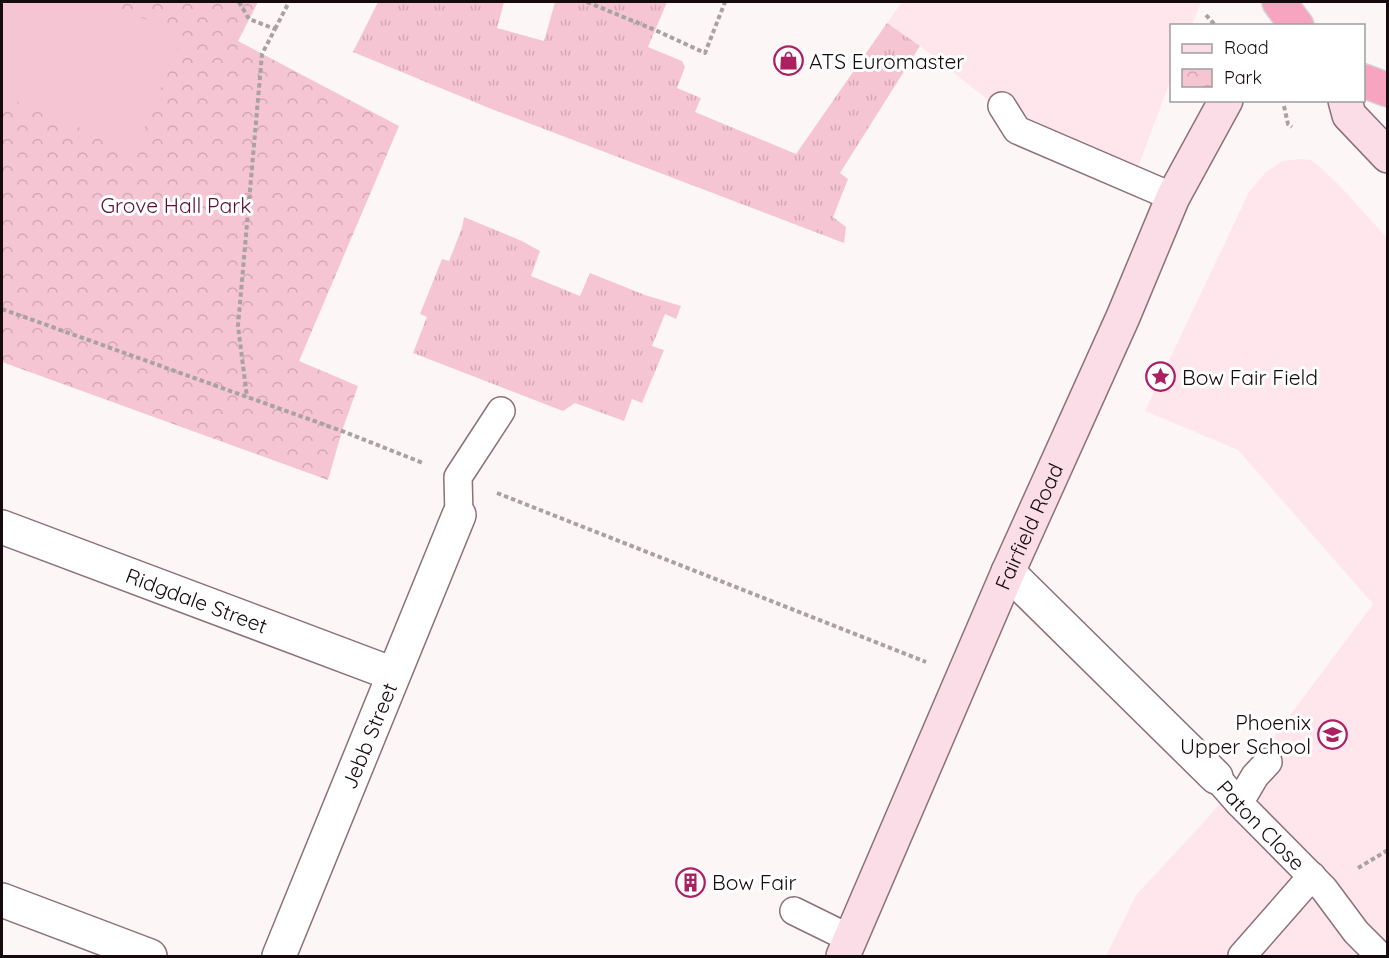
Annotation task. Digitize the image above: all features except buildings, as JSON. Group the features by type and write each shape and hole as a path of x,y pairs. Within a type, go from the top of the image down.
{"highway":[{"path":"1365,81 1388,90"}],"main road":[{"name":"Fairfield Road","path":"847,948 1008,572 1123,317 1173,197 1225,102"},
{"path":"1346,102 1349,115 1388,156"}],"street":[{"name":"Jebb Street","path":"279,957 459,515"},
{"name":"Ridgdale Street","path":"2,527 393,674"},
{"name":"Paton Close","path":"1008,572 1216,777"},
{"path":"2,900 150,957"}],"lane":[{"path":"1002,106 1017,130 1173,197"},
{"path":"459,515 458,477 501,411"},
{"path":"1239,803 1268,762"},
{"name":"Paton Close","path":"1216,777 1324,889 1356,932 1380,957"},
{"path":"1242,957 1312,876"},
{"path":"794,911 847,948"}],"path":[{"path":"239,2 249,19 275,29"},
{"path":"247,397 238,326 262,54 289,2"},
{"path":"587,2 705,53 724,2"},
{"path":"1206,15 1214,24"},
{"path":"1284,106 1288,124 1292,128"}],"shaded area":[{"path":"902,2 1201,2 1192,24 1170,24 1170,82 1137,170 1022,127 920,46 887,23"},
{"path":"1311,160 1320,167 1387,238 1387,956 1106,956 1136,895 1249,770 1373,604 1238,450 1145,411 1249,192 1266,172 1282,161"}],"green space":[{"name":"Grove Hall Park","path":"2,2 258,2 238,41 399,126 299,361 358,386 328,480 2,362"},
{"path":"2,2 104,2 183,35 135,151 2,95"},
{"path":"378,2 504,2 497,28 544,41 555,2 667,2 648,47 682,61 685,67 677,88 701,98 695,112 796,154 887,23 920,46 840,173 848,179 833,217 846,227 844,243 489,108 353,52"},
{"path":"464,217 540,251 531,276 580,296 590,273 645,295 681,306 676,319 665,314 652,346 664,350 642,403 632,399 624,421 575,403 563,411 413,353 427,317 420,314 442,259 449,261"}],"place":[{"name":"ATS Euromaster","path":"788,61"},
{"name":"Bow Fair Field","path":"1161,377"},
{"name":"Phoenix Upper School","path":"1332,734"},
{"name":"Bow Fair","path":"691,882"}]}
